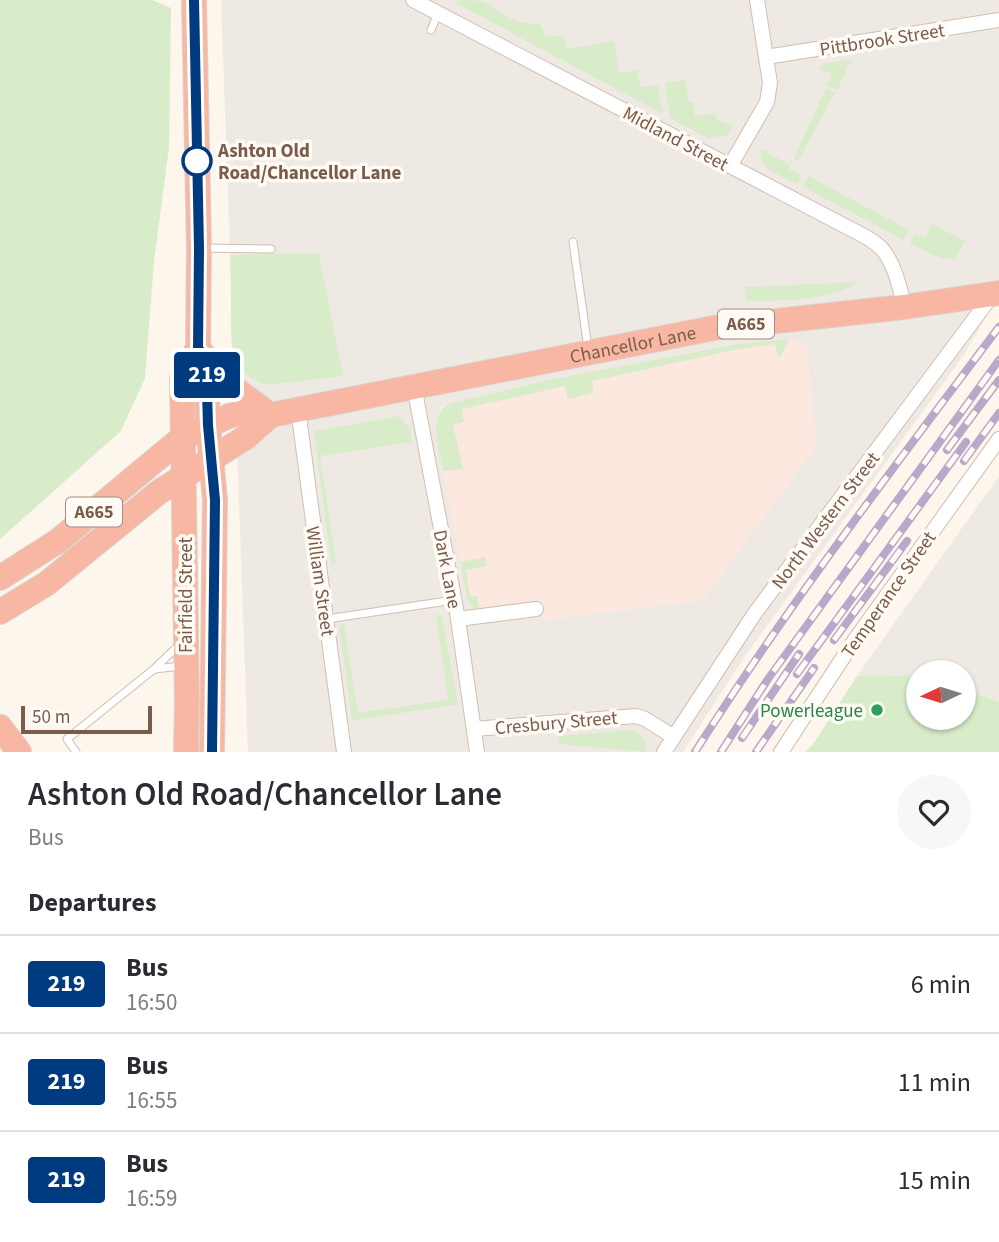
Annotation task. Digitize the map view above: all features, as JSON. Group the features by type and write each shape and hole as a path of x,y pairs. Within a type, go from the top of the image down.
{"highway":[{"name":"Fairfield Street","path":"194,0 202,353 215,500 212,752"},
{"name":"Chancellor Lane","path":"208,425 241,413 271,415 714,328 996,294"},
{"name":"Fairfield Street","path":"186,752 182,378 202,353"},
{"path":"202,353 235,389 271,415"},
{"name":"Chancellor Lane","path":"183,474 246,437 271,415"},
{"name":"A665","path":"0,578 58,541 182,438 208,425"},
{"name":"A665","path":"0,612 46,584 183,474"},
{"path":"0,727 19,752"}],"street":[{"name":"Midland Street","path":"413,0 868,238 882,249 901,292 904,307"},
{"path":"730,166 767,102 770,83 757,0"},
{"name":"Pittbrook Street","path":"766,57 999,20"},
{"name":"North Western Street","path":"664,752 755,613 996,294"},
{"name":"Dark Lane","path":"414,386 458,619 477,752"},
{"name":"William Street","path":"298,409 344,752"},
{"name":"Temperance Street","path":"781,752 854,640 999,439"},
{"path":"458,619 536,609"},
{"name":"Cresbury Street","path":"474,729 636,716 674,737"}],"lane":[{"path":"431,30 438,12"},
{"path":"573,242 589,352"},
{"path":"199,248 271,249"},
{"path":"326,619 454,600"},
{"path":"76,752 67,738 154,669 186,638"},
{"path":"154,669 186,666"}],"shaded area":[{"path":"221,0 999,0 999,295 964,355 745,656 683,752 248,752","holes":["789,339 807,347 816,446 703,600 542,620 539,599 474,609 467,598 443,471 436,426 441,407 553,379 737,344"]},
{"path":"789,339 807,347 817,446 703,600 542,620 474,609 467,598 443,471 436,426 441,407"},
{"path":"999,476 999,702 976,693 976,660 906,660 906,675 857,676"}],"green space":[{"path":"0,0 152,0 171,8 169,148 154,261 145,378 121,431 0,539"},
{"path":"458,0 481,1 523,23 539,23 546,37 564,35 567,49 614,41 619,73 637,70 640,87 658,85 663,114 456,3"},
{"path":"852,59 837,90 827,85 832,74 819,69 822,64"},
{"path":"685,80 695,116 715,113 717,120 734,126 727,135 708,138 670,118 665,83"},
{"path":"826,88 835,93 798,161 794,158"},
{"path":"761,149 790,165 789,169 801,176 798,184 767,167 761,156"},
{"path":"808,176 909,230 904,240 803,187"},
{"path":"932,224 965,241 955,258 943,259 910,244 915,233 925,238"},
{"path":"319,254 343,376 268,385 245,373 234,356 231,335 230,255"},
{"path":"860,282 834,293 775,301 747,301 744,287"},
{"path":"789,339 780,358 775,344 739,349 592,381 594,393 568,399 565,386 462,409 464,422 453,425 463,469 443,471 436,424 438,416 450,403 553,379 737,344"},
{"path":"399,416 410,428 412,442 320,456 336,563 331,564 314,431"},
{"path":"486,557 487,566 466,570 470,596 477,596 479,608 474,609 467,598 460,562"},
{"path":"436,614 442,616 458,704 352,721 339,625 344,624 358,713 448,700"},
{"name":"Powerleague","path":"906,675 906,730 976,730 976,693 999,702 999,752 805,752 814,743 857,676"},
{"path":"629,730 642,738 646,752 559,744 558,736"}],"railway":[{"path":"695,752 767,643 999,327"},
{"path":"721,752 768,679 999,360"},
{"path":"947,450 999,380"},
{"path":"964,461 999,413"},
{"path":"797,674 966,442"},
{"path":"834,640 907,541"},
{"path":"742,738 799,654"},
{"path":"756,752 814,668"}],"bus line":[{"name":"219","path":"194,0 199,248 198,348 206,358 208,425 215,500 212,752"}],"place":[{"name":"Ashton Old Road/Chancellor Lane","path":"197,161"},
{"name":"Powerleague","path":"877,710"}]}
